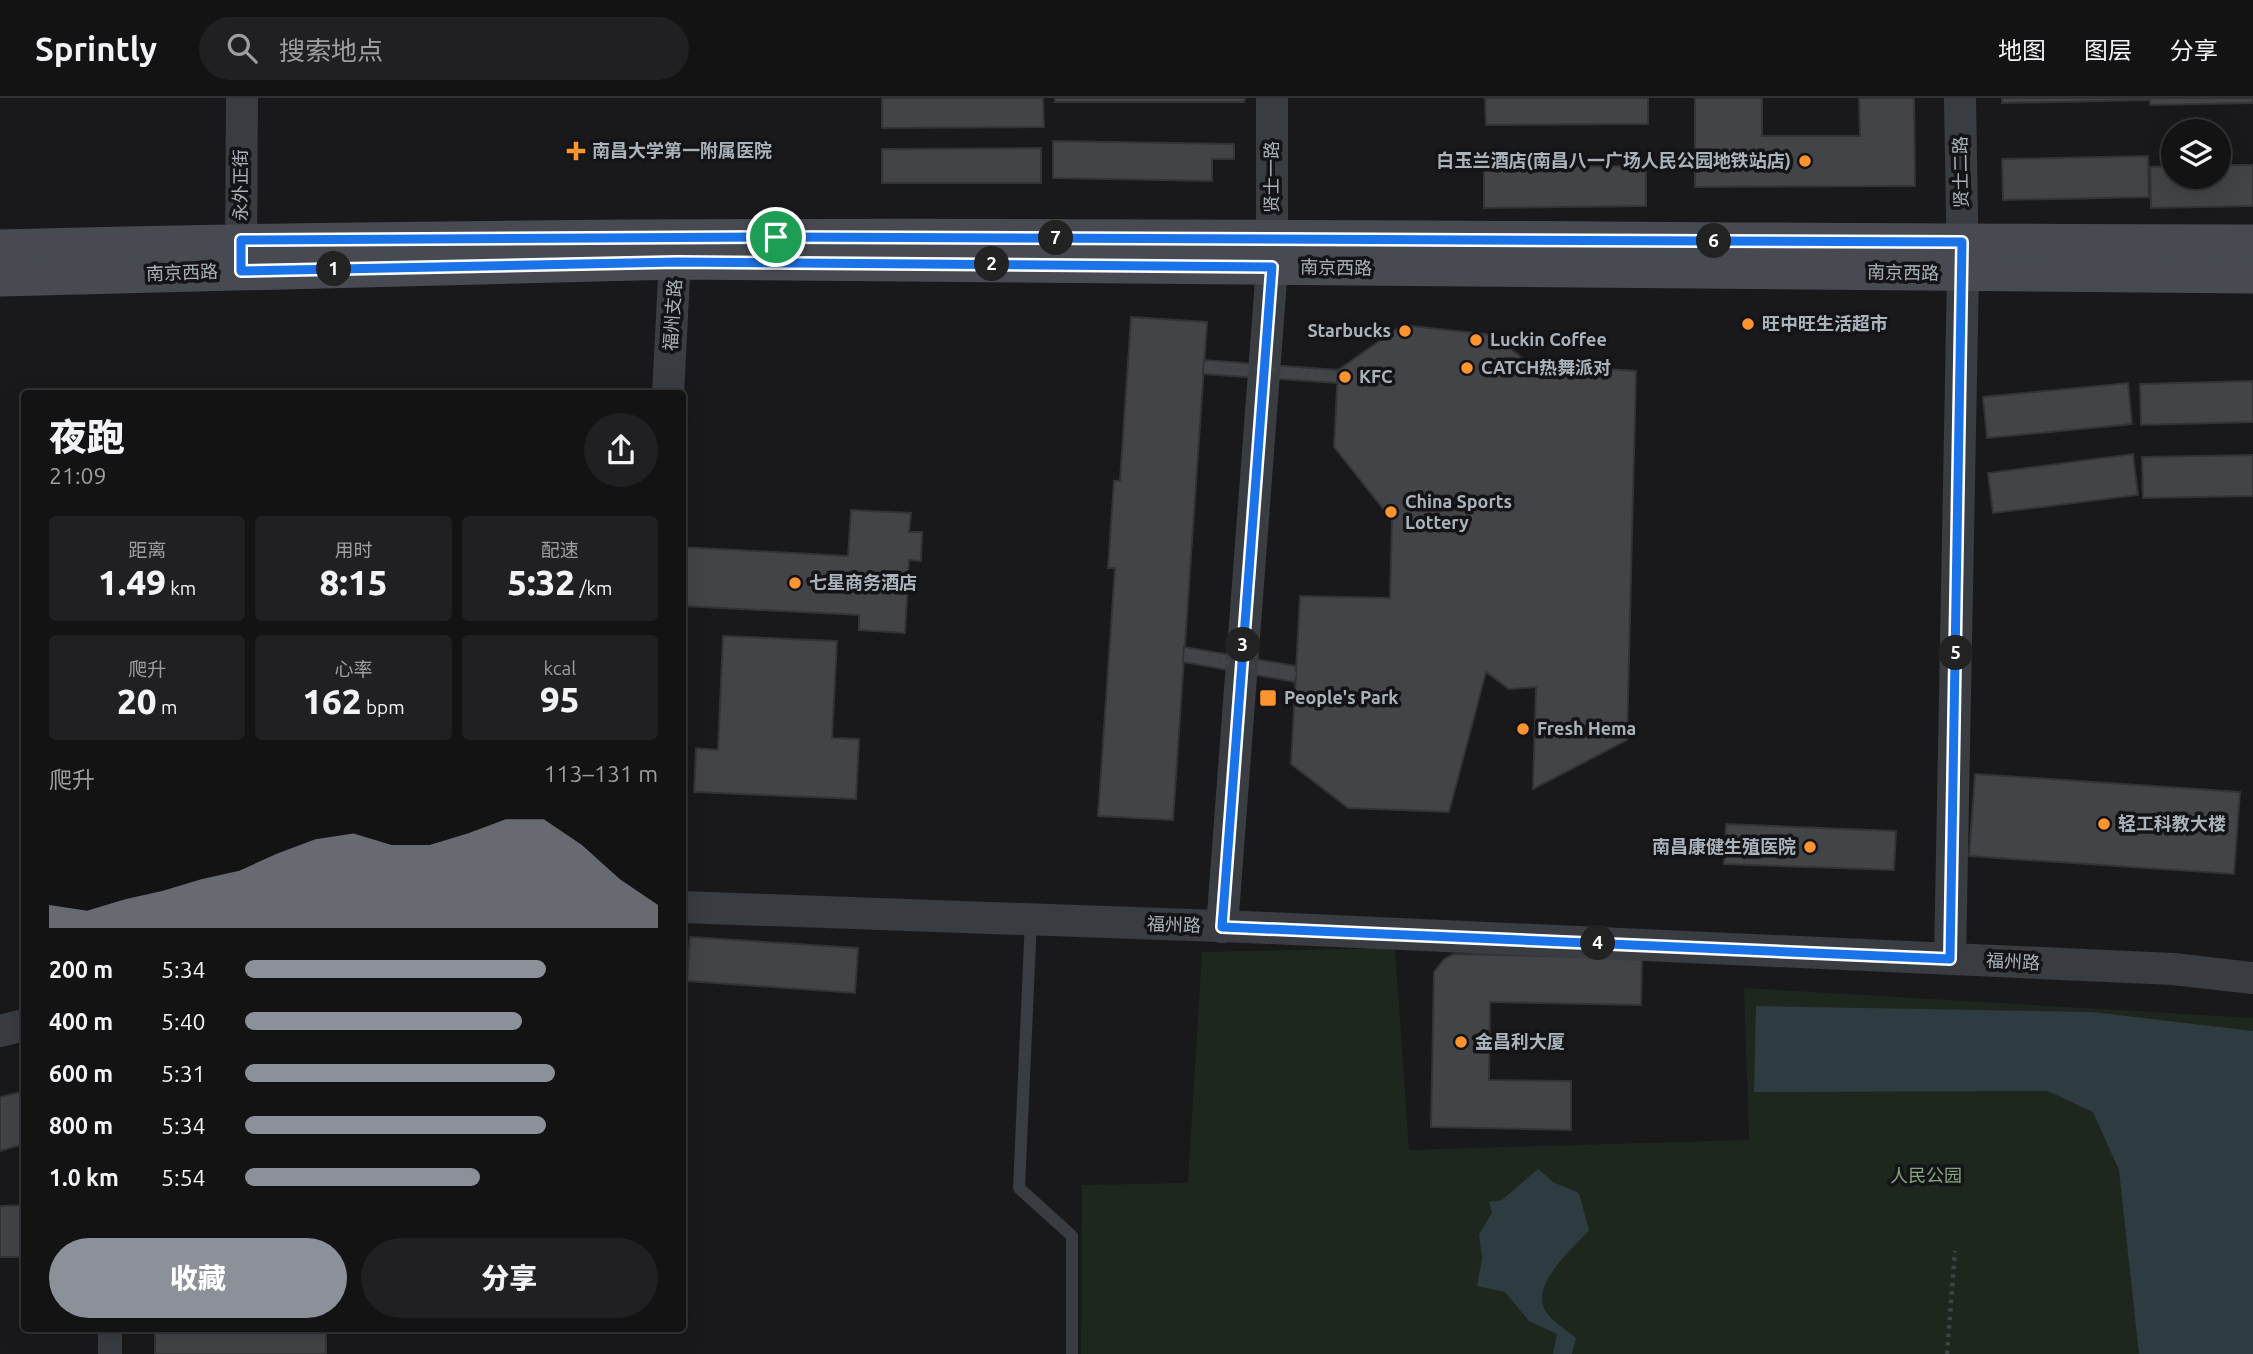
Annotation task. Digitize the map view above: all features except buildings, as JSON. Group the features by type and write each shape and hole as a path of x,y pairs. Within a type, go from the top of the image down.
{"main road":[{"name":"南京西路","path":"1962,257 2253,242"},
{"name":"南京西路","path":"0,247 241,256 677,249 1962,257 2253,275"},
{"name":"南京西路","path":"0,279 241,256"}],"street":[{"name":"永外正街","path":"241,256 242,98"},
{"name":"贤士一路","path":"1222,927 1271,253 1272,98"},
{"name":"贤士二路","path":"1950,959 1962,257 1960,98"},
{"name":"福州支路","path":"668,390 677,249"},
{"name":"福州路","path":"686,907 1222,927 2173,969 2253,978"},
{"path":"0,1031 21,1026"},
{"path":"110,1332 110,1354"}],"lane":[{"path":"1031,920 1018,1188 1072,1236 1072,1354"}],"path":[{"path":"1204,366 1337,375"},
{"path":"1184,655 1296,674"},
{"path":"1947,1354 1955,1251"}],"green space":[{"name":"人民公园","path":"1395,948 1409,1150 1749,1140 1744,988 2253,1018 2253,1354 1081,1354 1082,1185 1188,1183 1202,952"}],"shaded area":[{"path":"1756,1006 2092,1012 2253,1031 2253,1354 2139,1354 2119,1170 2093,1112 2048,1091 1754,1092"},
{"path":"1538,1169 1553,1182 1579,1193 1589,1230 1549,1276 1542,1298 1549,1316 1576,1338 1572,1354 1553,1354 1557,1334 1529,1321 1505,1292 1477,1286 1482,1259 1479,1234 1492,1213 1489,1202 1502,1200"}],"place":[{"name":"南昌大学第一附属医院","path":"576,151"},
{"name":"白玉兰酒店(南昌八一广场人民公园地铁站店)","path":"1805,161"},
{"name":"旺中旺生活超市","path":"1748,324"},
{"name":"Starbucks","path":"1405,331"},
{"name":"Luckin Coffee","path":"1476,340"},
{"name":"CATCH热舞派对","path":"1467,368"},
{"name":"KFC","path":"1345,377"},
{"name":"China Sports Lottery","path":"1391,512"},
{"name":"七星商务酒店","path":"795,583"},
{"name":"People's Park","path":"1268,698"},
{"name":"Fresh Hema","path":"1523,729"},
{"name":"轻工科教大楼","path":"2104,824"},
{"name":"南昌康健生殖医院","path":"1810,847"},
{"name":"金昌利大厦","path":"1461,1042"}],"route":[{"path":"776,237 1962,242 1950,959 1222,927 1272,267 677,262 241,271 241,240 776,237"}]}
